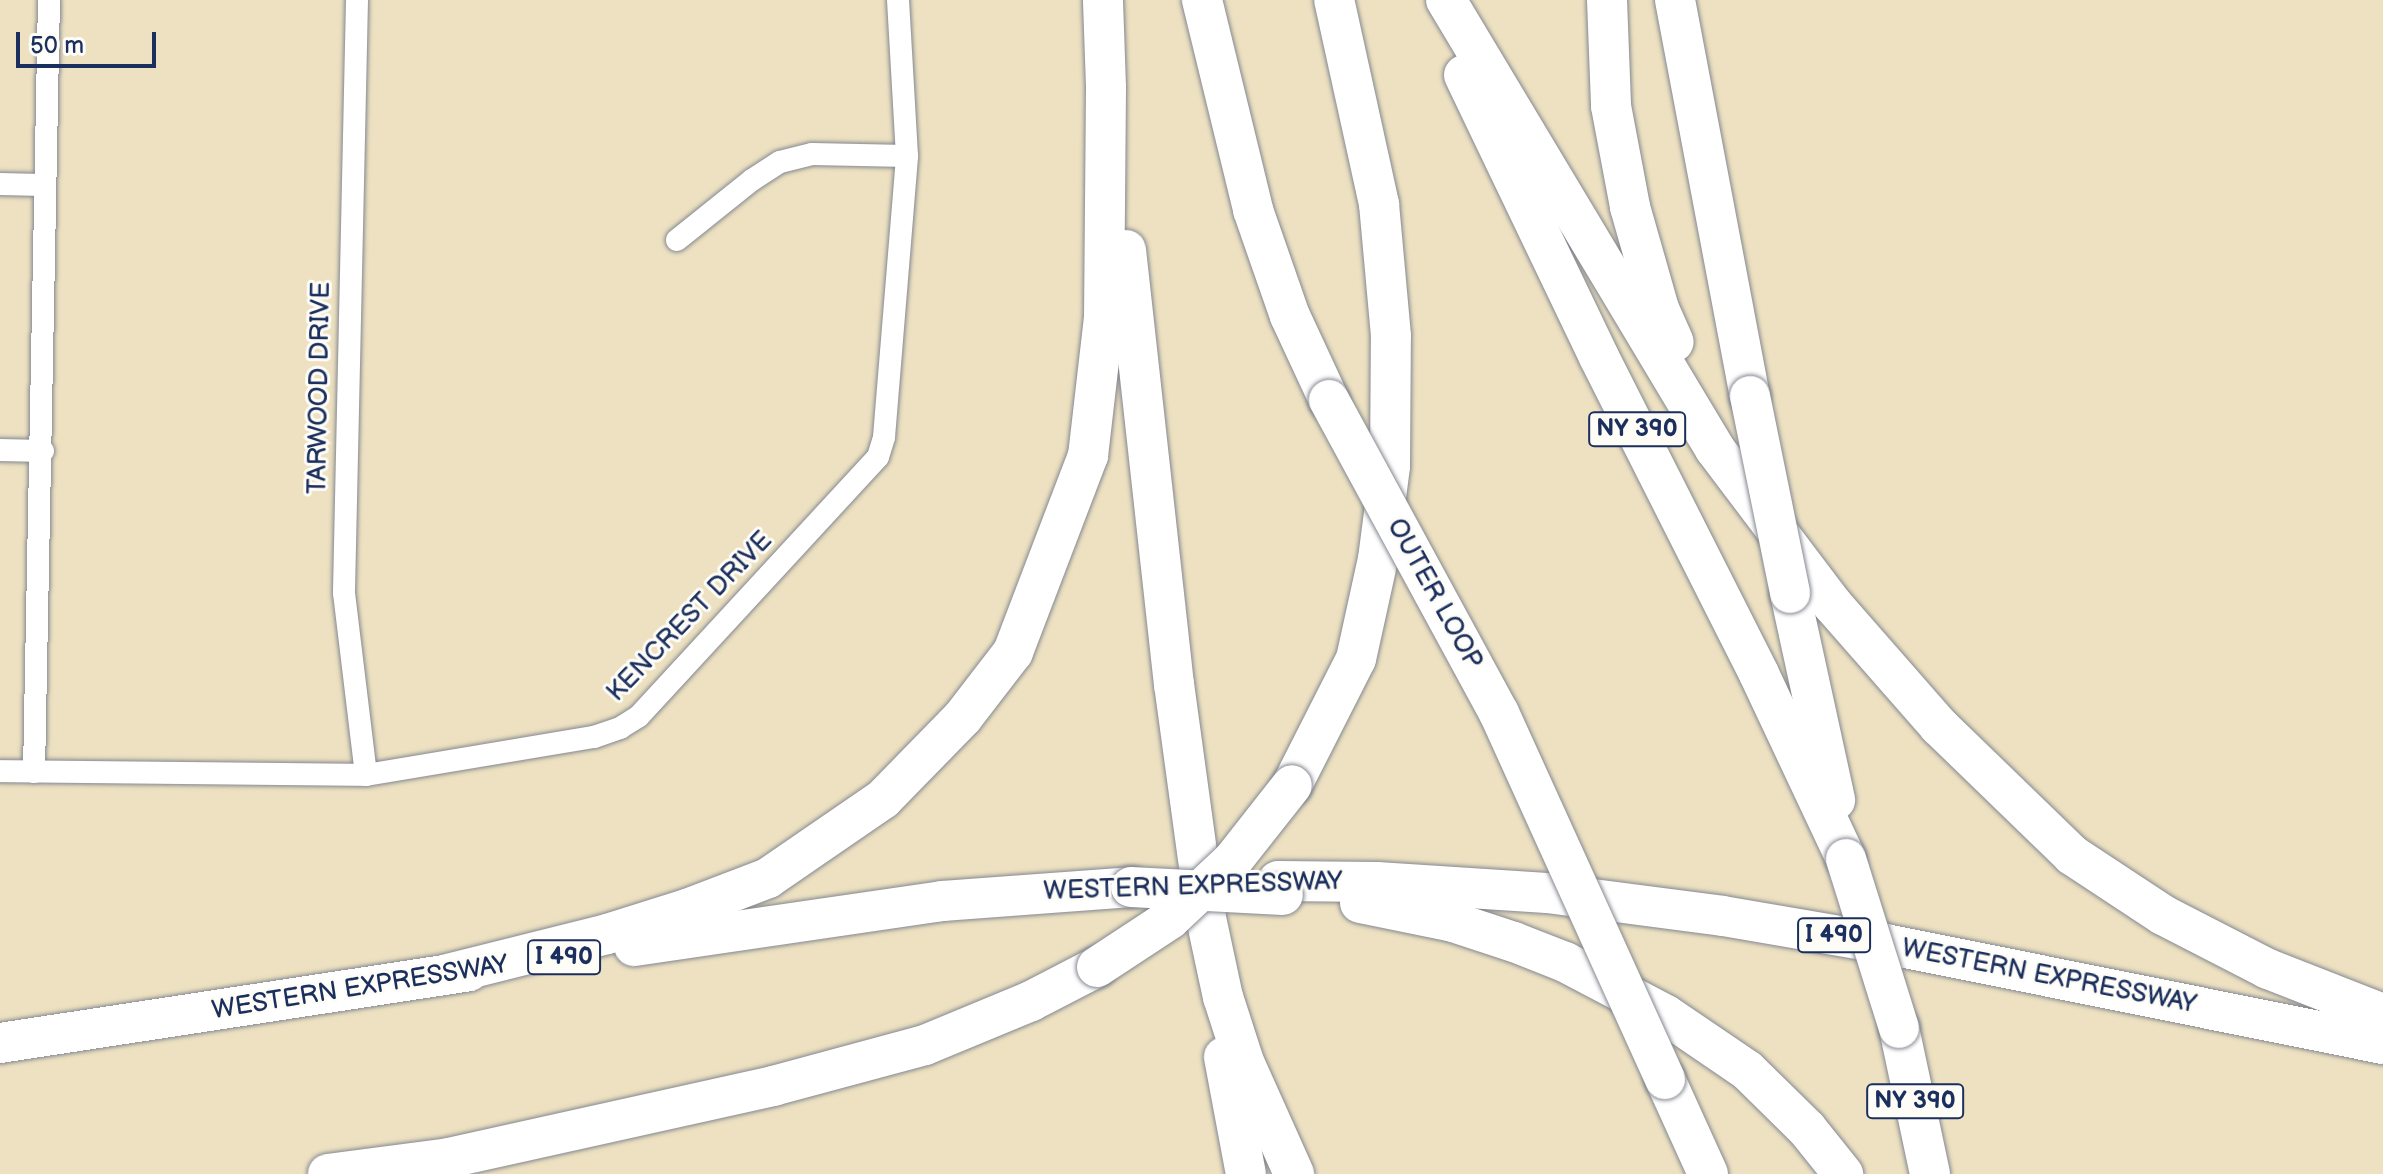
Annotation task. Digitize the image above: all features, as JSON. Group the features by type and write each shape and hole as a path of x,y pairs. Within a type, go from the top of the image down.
{"highway":[{"path":"444,975 607,934 687,909 768,878 883,799 963,717 1013,652 1088,456 1104,318 1106,87 1103,0"},
{"name":"OUTER LOOP","path":"1202,0 1253,210 1290,316 1329,400 1499,713 1708,1174"},
{"path":"328,1174 449,1158 788,1082 925,1045 1031,1001 1097,967 1170,919 1233,860 1292,785 1356,659 1378,559 1390,466 1391,336 1379,204 1334,0"},
{"name":"NY 390","path":"1429,0 1846,859 1899,1028 1930,1174"},
{"path":"1446,0 1715,449 1833,605 1929,715 2012,801 2072,855 2163,915 2268,969 2383,1014"},
{"path":"1607,0 1611,106 1630,207 1659,309 1736,476"},
{"path":"1675,0 1750,396 1846,859"},
{"path":"1106,87 1192,834 1223,997 1244,1062 1294,1174"},
{"name":"WESTERN EXPRESSWAY","path":"0,1043 928,903 1131,887 1280,888 1377,882 1547,893 1723,916 1886,944 2383,1044"},
{"path":"1280,888 1423,915 1484,931 1565,962 1666,1015 1747,1070 1807,1129 1843,1174"},
{"path":"1223,997 1221,1045 1246,1174"}],"street":[{"path":"34,772 43,451 44,185 49,0"},
{"name":"TARWOOD DRIVE","path":"357,0 344,593 366,775"},
{"name":"KENCREST DRIVE","path":"0,771 366,775 594,737 620,728 639,716 878,457 884,437 907,156 898,0"},
{"path":"677,240 752,180 780,162 812,154 907,156"},
{"path":"0,184 44,185"},
{"path":"0,450 43,451"}]}
